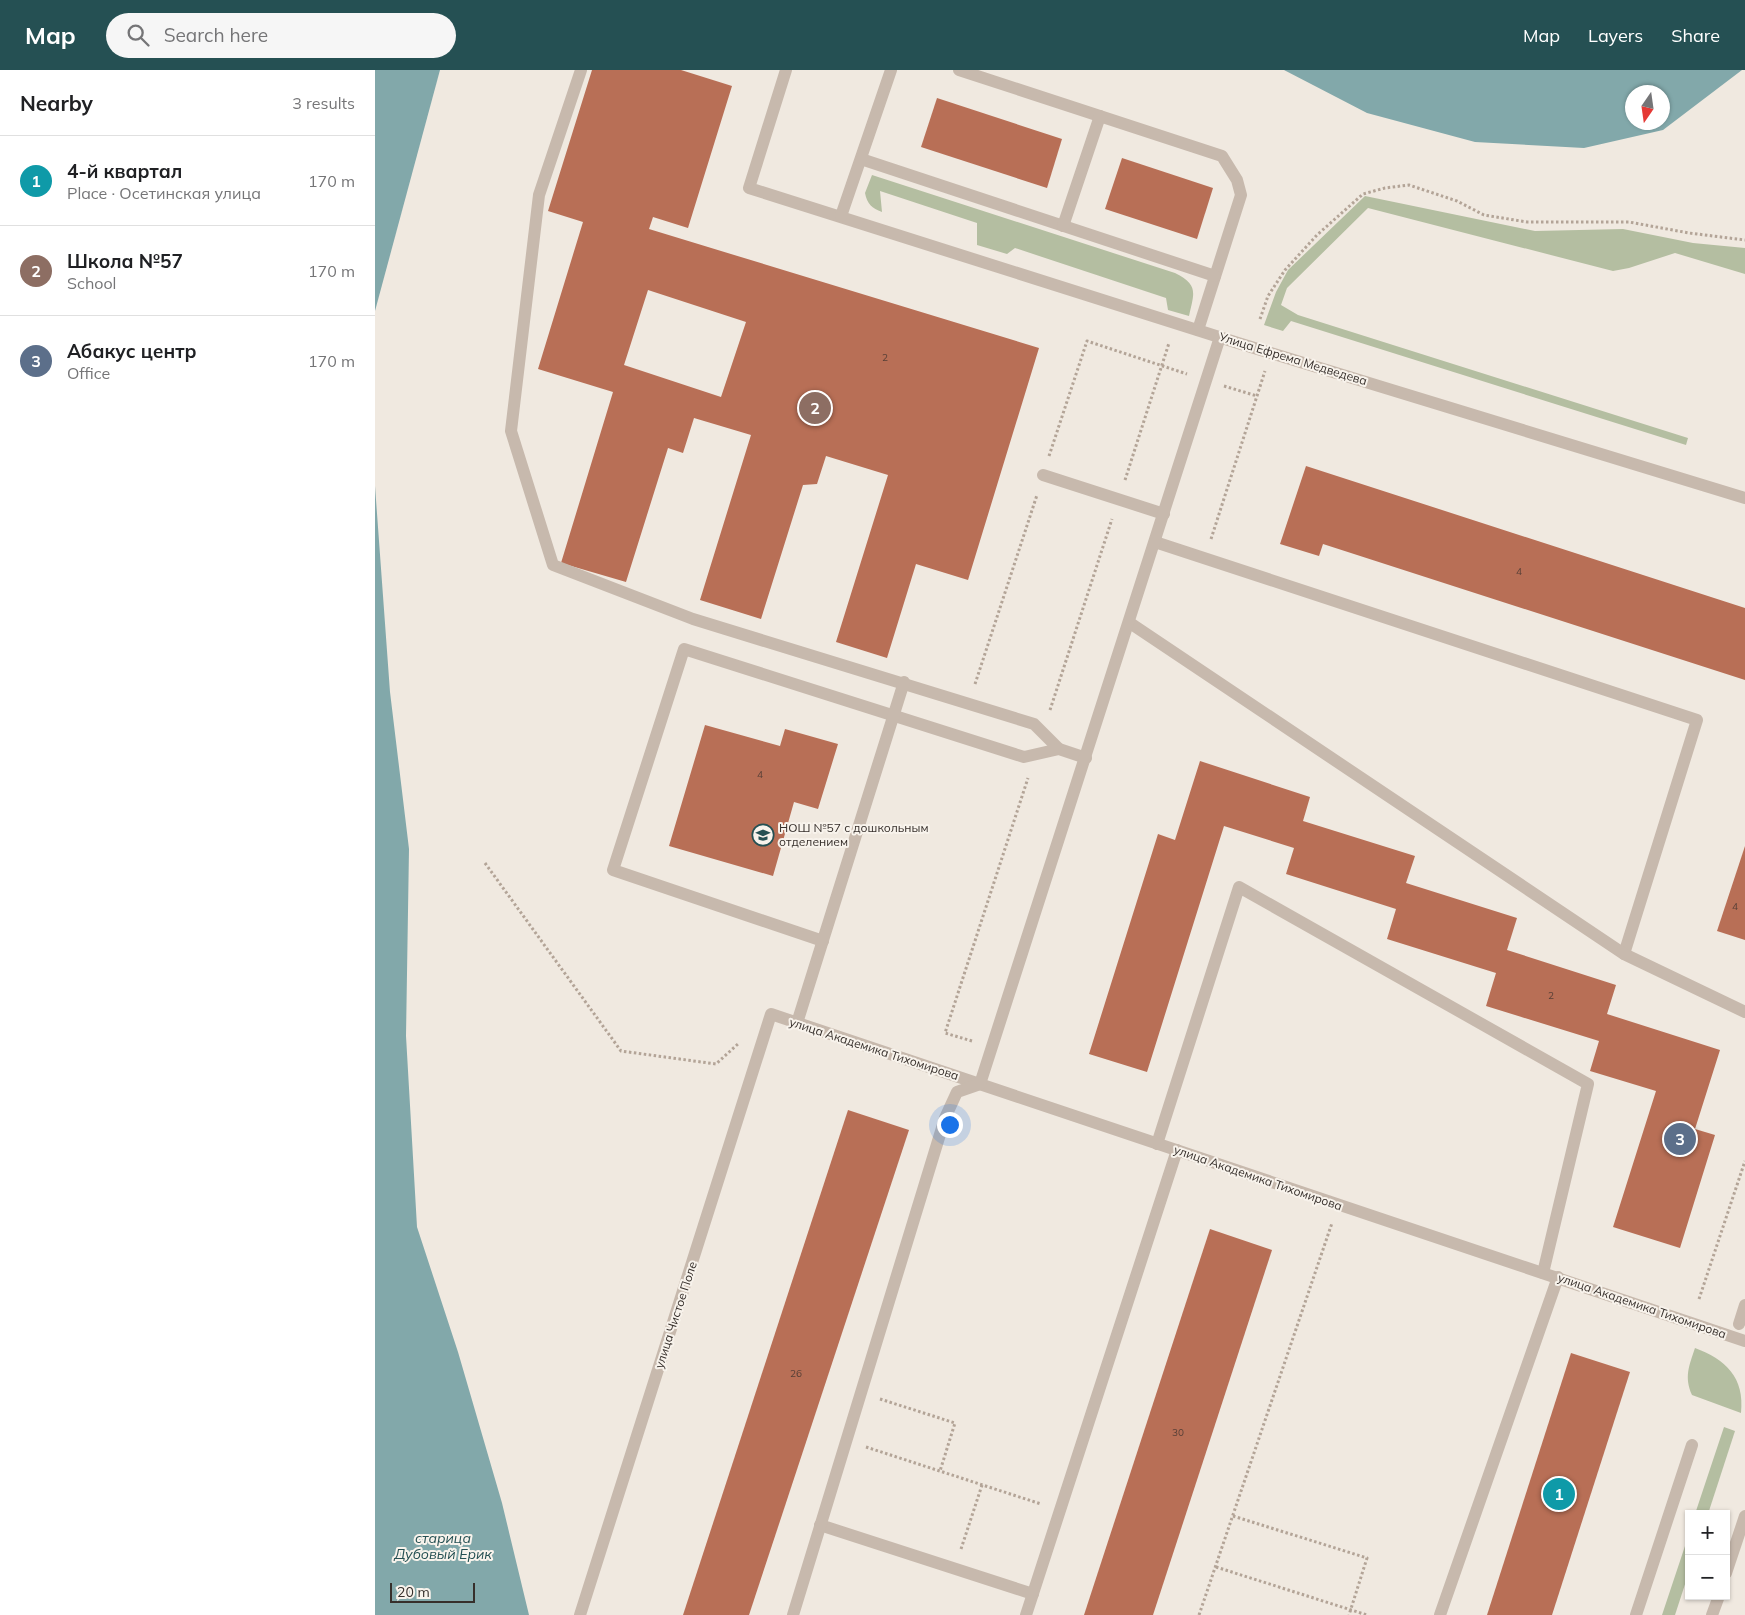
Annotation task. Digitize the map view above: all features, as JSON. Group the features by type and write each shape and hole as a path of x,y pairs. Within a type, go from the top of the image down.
{"street":[{"path":"581,70 539,195 511,431 553,565 693,619 904,682 1034,724 1059,749 1086,758"},
{"name":"Улица Ефрема Медведева","path":"786,70 749,188 1197,330 1745,498"},
{"path":"841,216 891,70"},
{"path":"959,70 1222,156 1237,180 1241,195 1197,330"},
{"path":"1063,226 1100,116"},
{"path":"861,159 1215,276"},
{"path":"793,1615 945,1118 957,1092 980,1084 1130,624 1220,337"},
{"path":"1043,475 1164,514"},
{"path":"1155,542 1697,720 1625,954"},
{"path":"1130,624 1625,954 1745,1012"},
{"path":"823,941 613,870 683,648 1024,757 1059,749"},
{"path":"797,1023 904,682"},
{"path":"1157,1144 1239,887 1588,1084 1543,1272"},
{"name":"улица Академика Тихомирова","path":"771,1014 1745,1341"},
{"name":"улица Чистое Поле","path":"580,1615 771,1014"},
{"path":"1026,1615 1177,1150"},
{"path":"1440,1615 1558,1278"},
{"path":"1739,1324 1745,1306"},
{"path":"1636,1615 1692,1445"},
{"path":"1730,1561 1745,1516"},
{"path":"820,1525 1033,1594"},
{"path":"1713,1615 1718,1600"}],"path":[{"path":"1260,319 1268,296 1285,270 1317,235 1363,194 1385,188 1409,185 1457,201 1484,215 1527,222 1629,222 1689,233 1745,240"},
{"path":"1043,732 1176,323"},
{"path":"969,703 1087,341 1257,396"},
{"path":"1204,558 1271,353"},
{"path":"992,1048 945,1032 1035,754"},
{"path":"485,863 621,1051 716,1064 743,1039"},
{"path":"1699,1299 1745,1161"},
{"path":"1199,1615 1338,1205"},
{"path":"861,1392 955,1423 940,1471"},
{"path":"846,1441 1060,1510"},
{"path":"955,1568 982,1485"},
{"path":"1233,1516 1367,1558 1349,1615"},
{"path":"1216,1567 1367,1615"}],"green space":[{"path":"872,175 1175,273 1183,277 1193,290 1189,316 1168,310 1166,298 1015,248 1007,254 977,245 977,223 880,191 882,212 873,207 866,197 865,193"},
{"path":"1365,196 1535,231 1623,229 1693,243 1745,248 1745,274 1675,253 1629,268 1613,271 1368,208 1287,288 1281,305 1298,315 1688,438 1686,445 1291,321 1283,331 1264,325 1276,292 1288,270"},
{"path":"1695,1348 1706,1352 1731,1371 1740,1389 1741,1413 1692,1395 1688,1377 1689,1366"},
{"path":"1724,1427 1735,1431 1709,1510 1696,1510"},
{"path":"1685,1546 1685,1584 1675,1615 1662,1615"}],"water":[{"path":"375,70 440,70 375,311"},
{"path":"1284,70 1742,70 1670,125 1670,85 1625,85 1625,130 1663,130 1584,148 1475,142 1367,113"},
{"name":"старица Дубовый Ерик","path":"375,486 390,692 409,849 406,1036 417,1227 458,1352 502,1503 529,1615 375,1615"}],"building":[{"path":"592,70 681,70 732,86 688,228 653,217 649,229 1039,348 968,580 916,564 887,658 836,642 888,475 826,456 817,484 803,485 761,619 700,600 751,435 694,418 683,453 668,448 626,582 561,563 613,392 538,369 583,222 548,211","holes":["648,290 746,322 721,397 624,365"]},
{"path":"937,98 1062,139 1047,188 921,147"},
{"path":"1122,158 1213,188 1197,239 1105,209"},
{"path":"1306,466 1745,608 1745,680 1323,544 1319,556 1280,544"},
{"path":"705,725 780,746 785,729 838,744 818,809 794,802 773,876 669,846"},
{"path":"1200,761 1310,797 1303,821 1415,856 1406,883 1517,918 1507,950 1616,985 1607,1014 1720,1050 1695,1129 1715,1135 1680,1248 1613,1227 1656,1091 1590,1071 1599,1041 1486,1006 1496,973 1387,939 1396,909 1286,874 1294,848 1224,826 1147,1072 1089,1054 1158,834 1175,840"},
{"path":"1745,846 1745,940 1717,931"},
{"path":"848,1110 909,1130 749,1615 683,1615"},
{"path":"1210,1229 1272,1250 1153,1615 1084,1615"},
{"path":"1571,1353 1630,1372 1552,1615 1487,1615"}],"place":[{"name":"Школа №57","path":"815,408"},
{"name":"НОШ №57 с дошкольным отделением","path":"763,835"},
{"name":"Абакус центр","path":"1680,1139"},
{"name":"4-й квартал","path":"1559,1494"}]}
